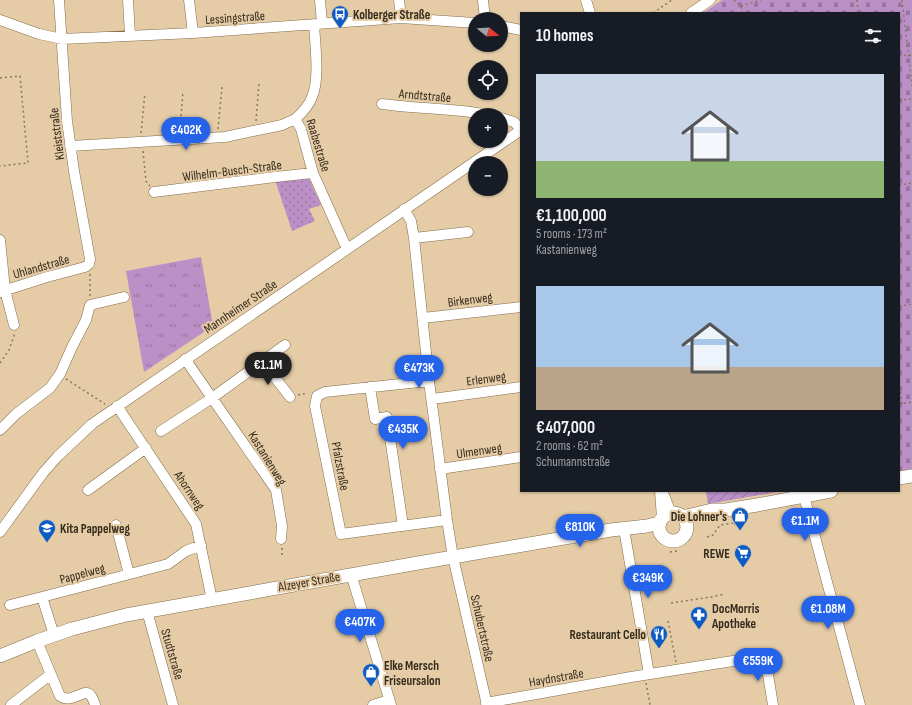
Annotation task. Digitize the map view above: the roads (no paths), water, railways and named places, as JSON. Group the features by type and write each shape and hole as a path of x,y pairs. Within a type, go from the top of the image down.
{"main road":[{"path":"900,478 912,476"},
{"name":"Alzeyer Straße","path":"0,656 54,635 99,622 147,611 351,574 611,530 624,529 641,534 654,533 667,521 712,510 726,510 826,492"},
{"name":"Alzeyer Straße","path":"667,521 666,540 677,540 683,536 686,530 695,524 726,510"},
{"path":"667,521 686,524 686,530"}],"street":[{"name":"Kleiststraße","path":"59,0 64,93 70,146 90,255 89,264"},
{"path":"128,0 130,36"},
{"path":"189,0 193,33"},
{"name":"Raabestraße","path":"320,0 316,84 312,98 304,112 295,119 301,129 313,174 347,249"},
{"path":"399,0 402,18"},
{"path":"482,0 484,12"},
{"path":"586,0 590,12"},
{"path":"694,7 710,0"},
{"name":"Lessingstraße","path":"0,20 39,34 62,39 193,33 402,18 468,23"},
{"path":"508,27 520,30"},
{"name":"Arndtstraße","path":"382,104 468,111"},
{"path":"70,146 142,143 218,137 282,125 295,119"},
{"path":"508,120 514,122 520,129"},
{"name":"Mannheimer Straße","path":"0,532 43,473 58,456 92,424 520,131"},
{"name":"Wilhelm-Busch-Straße","path":"154,192 275,177 313,174"},
{"path":"404,209 411,221 414,238 429,381 453,557"},
{"path":"414,238 468,232"},
{"path":"0,240 3,291 14,325"},
{"name":"Uhlandstraße","path":"3,291 47,277 80,269 89,264"},
{"path":"0,430 16,414 50,388 60,374 86,320 90,305 124,297"},
{"name":"Birkenweg","path":"423,318 520,306"},
{"path":"161,431 212,398 285,345"},
{"name":"Kastanienweg","path":"185,359 276,490 282,526 281,540"},
{"path":"263,362 290,397"},
{"path":"402,526 387,417 375,419 370,387 429,381"},
{"name":"Erlenweg","path":"432,399 520,386"},
{"name":"Pfalzstraße","path":"370,387 325,392 317,396 315,406 341,534 447,520"},
{"name":"Ahornweg","path":"115,408 146,448 196,524 212,600"},
{"path":"88,490 146,448"},
{"name":"Ulmenweg","path":"440,468 520,457"},
{"path":"662,492 669,508 667,521"},
{"path":"804,496 860,705"},
{"path":"116,524 129,574"},
{"path":"624,529 647,674"},
{"name":"Pappelweg","path":"10,605 168,564 186,551 201,545"},
{"name":"Schubertstraße","path":"453,557 487,704"},
{"path":"351,574 390,703 373,705"},
{"path":"42,597 54,635"},
{"name":"Studtstraße","path":"147,611 174,705"},
{"path":"36,641 60,696 64,699 69,699 88,693 90,694 95,705"},
{"name":"Haydnstraße","path":"487,704 647,674 765,656 773,705"},
{"path":"11,705 51,674"}],"place":[{"name":"Kolberger Straße","path":"340,29"},
{"name":"Die Lohner's","path":"740,531"},
{"name":"Kita Pappelweg","path":"47,543"},
{"name":"REWE","path":"743,568"},
{"name":"DocMorris Apotheke","path":"699,630"},
{"name":"Restaurant Cello","path":"659,649"},
{"name":"Elke Mersch Friseursalon","path":"371,687"}]}
